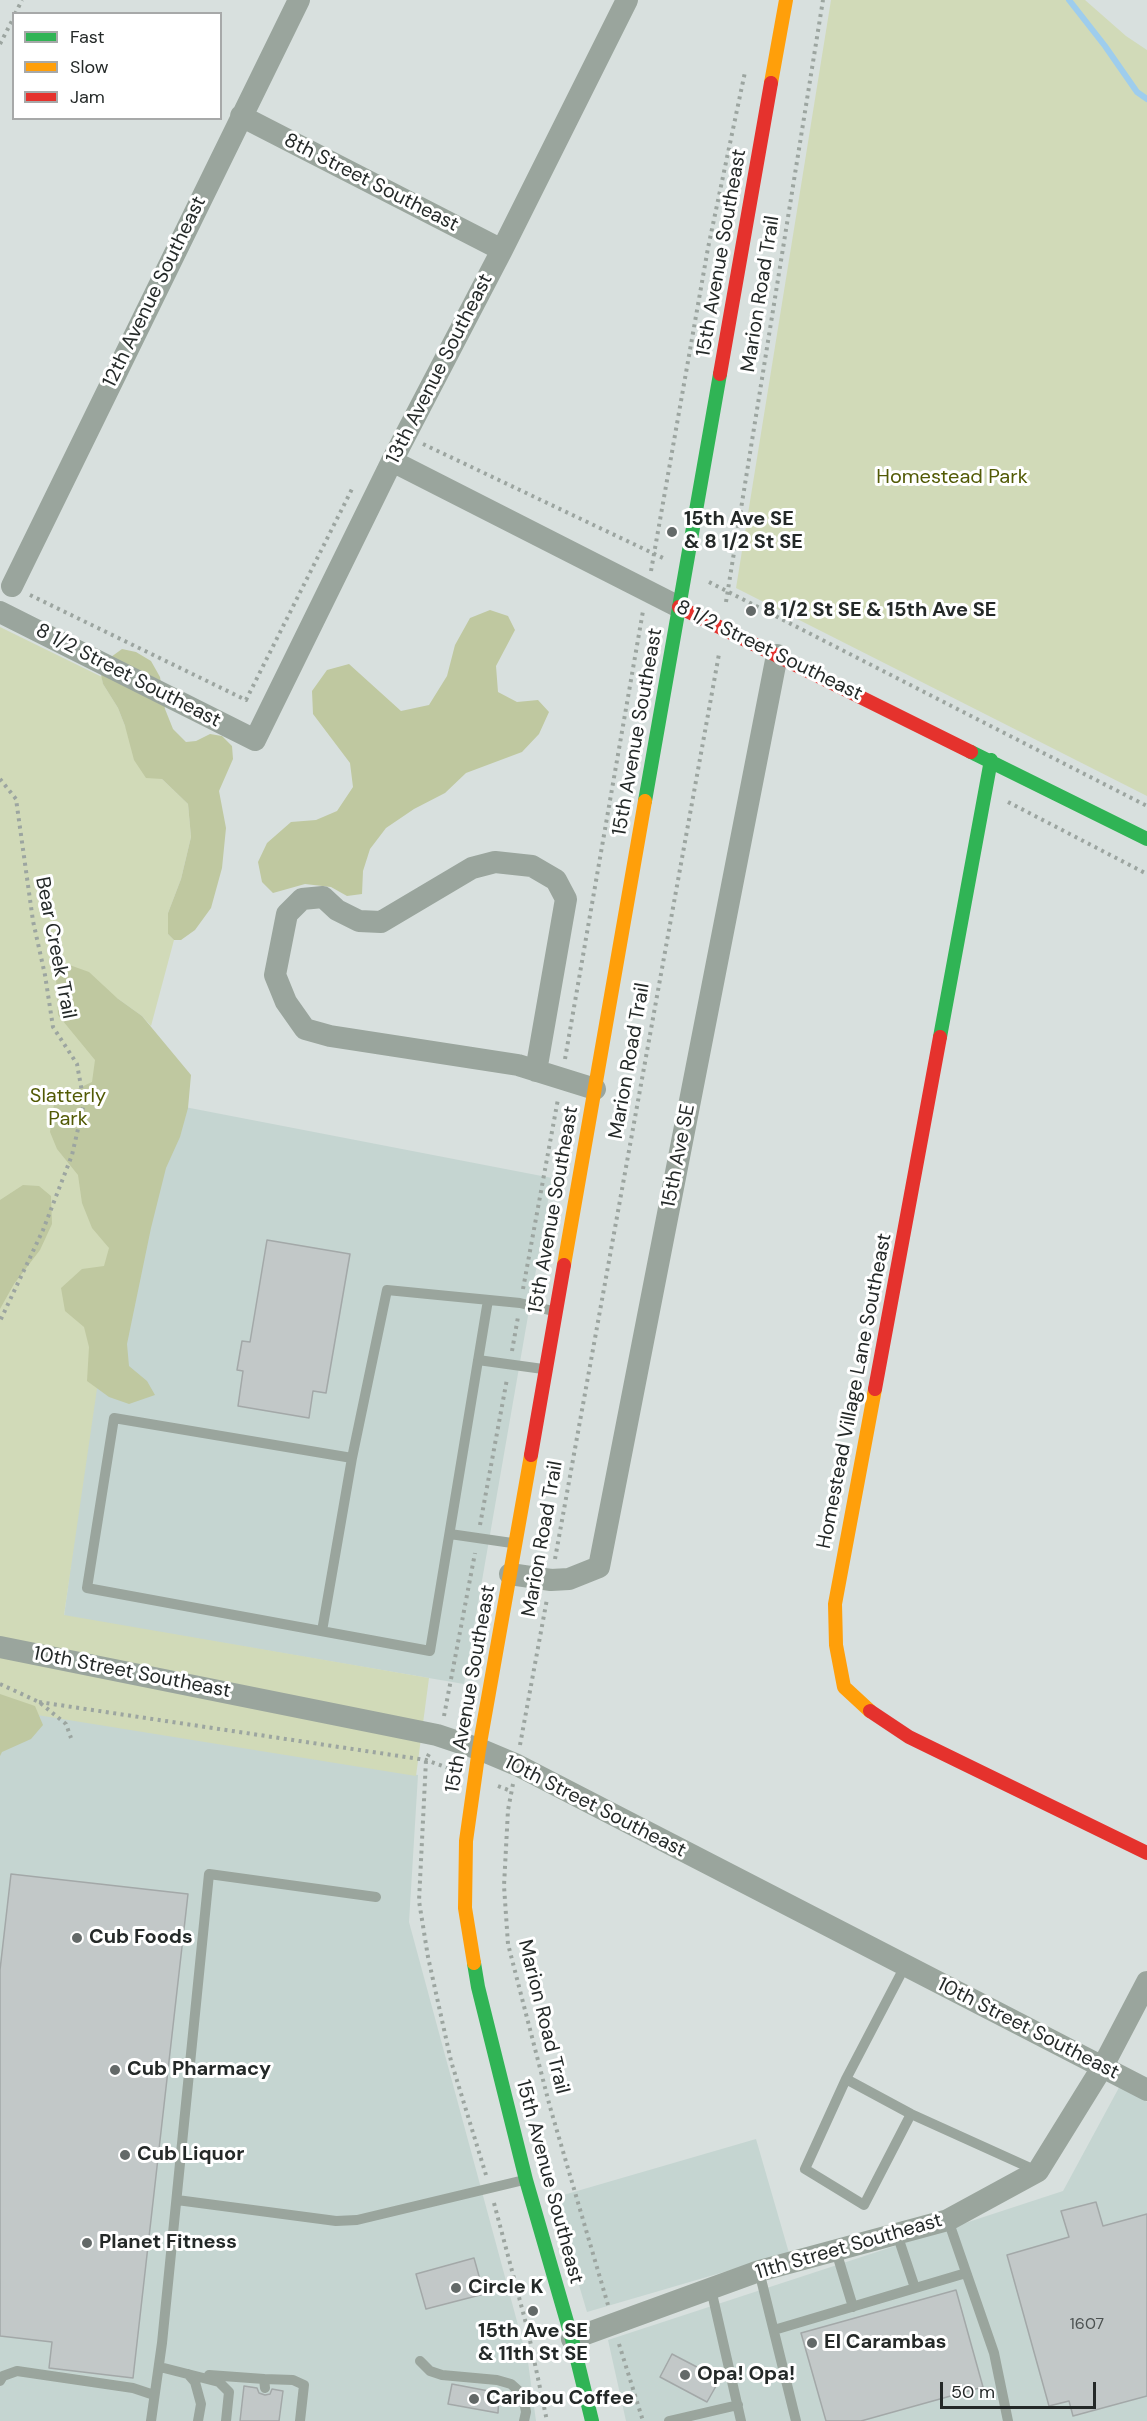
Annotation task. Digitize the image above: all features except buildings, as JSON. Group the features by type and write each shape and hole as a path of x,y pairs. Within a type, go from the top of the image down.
{"main road":[{"name":"15th Avenue Southeast","path":"592,2421 572,2339 526,2180 478,1988 466,1920 466,1841 479,1749 786,0"},
{"name":"8 1/2 Street Southeast","path":"679,607 1147,839"},
{"name":"Homestead Village Lane Southeast","path":"991,760 835,1604 836,1645 844,1687 868,1710 909,1737 1147,1853"}],"street":[{"name":"12th Avenue Southeast","path":"12,586 299,0"},
{"name":"13th Avenue Southeast","path":"255,740 392,461 502,250 627,0"},
{"name":"8th Street Southeast","path":"241,116 502,250"},
{"name":"8 1/2 Street Southeast","path":"392,461 679,607"},
{"name":"8 1/2 Street Southeast","path":"0,612 255,740"},
{"name":"15th Ave SE","path":"510,1574 551,1580 569,1579 599,1568 777,656"},
{"path":"536,1071 566,899 556,880 532,866 495,862 472,868 381,922 359,921 337,910 322,897 302,899 286,914 275,975 285,1002 305,1029 330,1036 518,1065 536,1071 562,1078 595,1089"},
{"name":"10th Street Southeast","path":"0,1647 437,1734 479,1749 517,1765 1147,2090"},
{"name":"11th Street Southeast","path":"572,2339 613,2322 759,2271 948,2220 1038,2171 1103,2066 1147,1982"}],"lane":[{"path":"322,1631 352,1458 387,1290 520,1303 556,1312"},
{"path":"352,1458 114,1418 87,1588 430,1651 488,1300"},
{"path":"478,1360 546,1370"},
{"path":"450,1534 515,1544"},
{"path":"151,2421 160,2367 209,1874 376,1897"},
{"path":"905,1966 846,2079 805,2169 864,2205 911,2114"},
{"path":"846,2079 911,2114 1038,2171"},
{"path":"177,2200 336,2222 357,2220 526,2180"},
{"path":"948,2220 994,2353 1008,2421"},
{"path":"897,2234 915,2288"},
{"path":"836,2251 853,2307"},
{"path":"759,2271 796,2421"},
{"path":"774,2330 966,2273"},
{"path":"711,2289 741,2421"},
{"path":"420,2361 430,2372 461,2378 497,2380 511,2385 521,2393 524,2401 526,2412 524,2421"},
{"path":"160,2367 219,2382 230,2392 226,2421"},
{"path":"0,2381 3,2376 17,2372 133,2388 154,2395"},
{"path":"188,2374 264,2384 293,2380 304,2385 300,2421"},
{"path":"188,2374 195,2382 201,2404 198,2421"},
{"path":"669,2421 738,2405"}],"path":[{"name":"Marion Road Trail","path":"823,0 728,592 1147,806"},
{"path":"0,44 12,19"},
{"path":"433,448 655,553 708,248 745,70"},
{"path":"12,586 246,700 352,488"},
{"path":"547,2421 528,2331 491,2190 451,2061 428,1957 419,1901 426,1760 447,1706 562,1078 643,612"},
{"name":"Marion Road Trail","path":"643,2421 523,2010 508,1944 504,1886 508,1810 719,654"},
{"name":"Bear Creek Trail","path":"0,779 16,799 31,911 45,975 53,1027 77,1064 84,1103 72,1155 43,1230 0,1321"},
{"path":"986,791 1147,874"},
{"path":"0,1684 39,1702 66,1724 71,1738"},
{"path":"39,1702 426,1760"}],"shaded area":[{"path":"133,1097 552,1178 464,1684 64,1616"},
{"path":"0,1708 418,1775 409,1922 528,2362 536,2421 0,2421"},
{"path":"1122,2082 1147,2102 1147,2421 626,2421 608,2340 1063,2191"},
{"path":"756,2139 789,2253 587,2312 553,2198"}],"green space":[{"name":"Homestead Park","path":"831,0 1085,0 1126,36 1147,50 1147,796 736,588"},
{"path":"490,610 508,616 515,630 496,666 498,692 517,702 538,700 549,712 539,734 522,752 466,773 445,793 414,809 386,828 370,849 363,871 362,894 347,896 331,887 305,884 273,893 262,882 258,862 267,843 291,822 316,820 337,811 353,787 350,763 313,714 312,691 327,670 349,664 401,711 429,705 447,676 455,645 470,618"},
{"name":"Slatterly Park","path":"0,627 102,677 103,684 118,708 125,726 162,779 188,804 191,837 181,879 168,913 168,934 174,940 151,1026 142,1016 117,998 141,1087 64,1615 429,1678 416,1776 0,1709"},
{"path":"122,649 136,652 151,661 160,677 165,709 173,729 186,742 196,741 210,734 222,736 232,746 233,759 219,791 226,828 222,868 211,908 195,930 181,940 174,940 168,934 168,913 181,879 191,837 188,804 162,779 146,778 134,760 125,726 118,708 103,684 100,670 111,657"},
{"path":"64,963 89,972 117,998 142,1016 191,1075 188,1108 180,1137 166,1168 127,1344 129,1366 147,1381 155,1395 129,1404 109,1397 87,1381 89,1347 84,1327 65,1311 61,1288 82,1269 104,1266 109,1248 92,1228 82,1203 78,1175 57,1149 50,1132 54,1104 92,1082 95,1060 58,1015 56,978"},
{"path":"23,1185 39,1186 51,1196 52,1224 40,1250 14,1284 0,1309 0,1200"},
{"path":"0,1694 35,1706 43,1725 31,1739 2,1752 0,1756"}],"waterway":[{"path":"1069,0 1137,92 1147,99"}],"traffic: fast":[{"path":"645,801 720,374"},
{"path":"971,752 1147,839"},
{"path":"940,1037 991,760"},
{"path":"474,1963 526,2180 572,2339 592,2421"}],"traffic: slow":[{"path":"771,83 786,0"},
{"path":"564,1265 645,801"},
{"path":"870,1711 844,1687 836,1645 835,1604 875,1389"},
{"path":"474,1963 465,1908 466,1841 479,1749 531,1455"}],"traffic: jam":[{"path":"720,374 771,83"},
{"path":"679,607 971,752"},
{"path":"875,1389 940,1037"},
{"path":"531,1455 564,1265"},
{"path":"870,1711 909,1737 1147,1853"}],"place":[{"name":"15th Ave SE & 8 1/2 St SE","path":"672,532"},
{"name":"8 1/2 St SE & 15th Ave SE","path":"751,611"},
{"name":"Cub Foods","path":"77,1938"},
{"name":"Cub Pharmacy","path":"115,2070"},
{"name":"Cub Liquor","path":"125,2155"},
{"name":"Planet Fitness","path":"87,2243"},
{"name":"Circle K","path":"456,2288"},
{"name":"15th Ave SE & 11th St SE","path":"533,2311"},
{"name":"El Carambas","path":"812,2343"},
{"name":"Opa! Opa!","path":"685,2375"},
{"name":"Caribou Coffee","path":"474,2399"}]}
